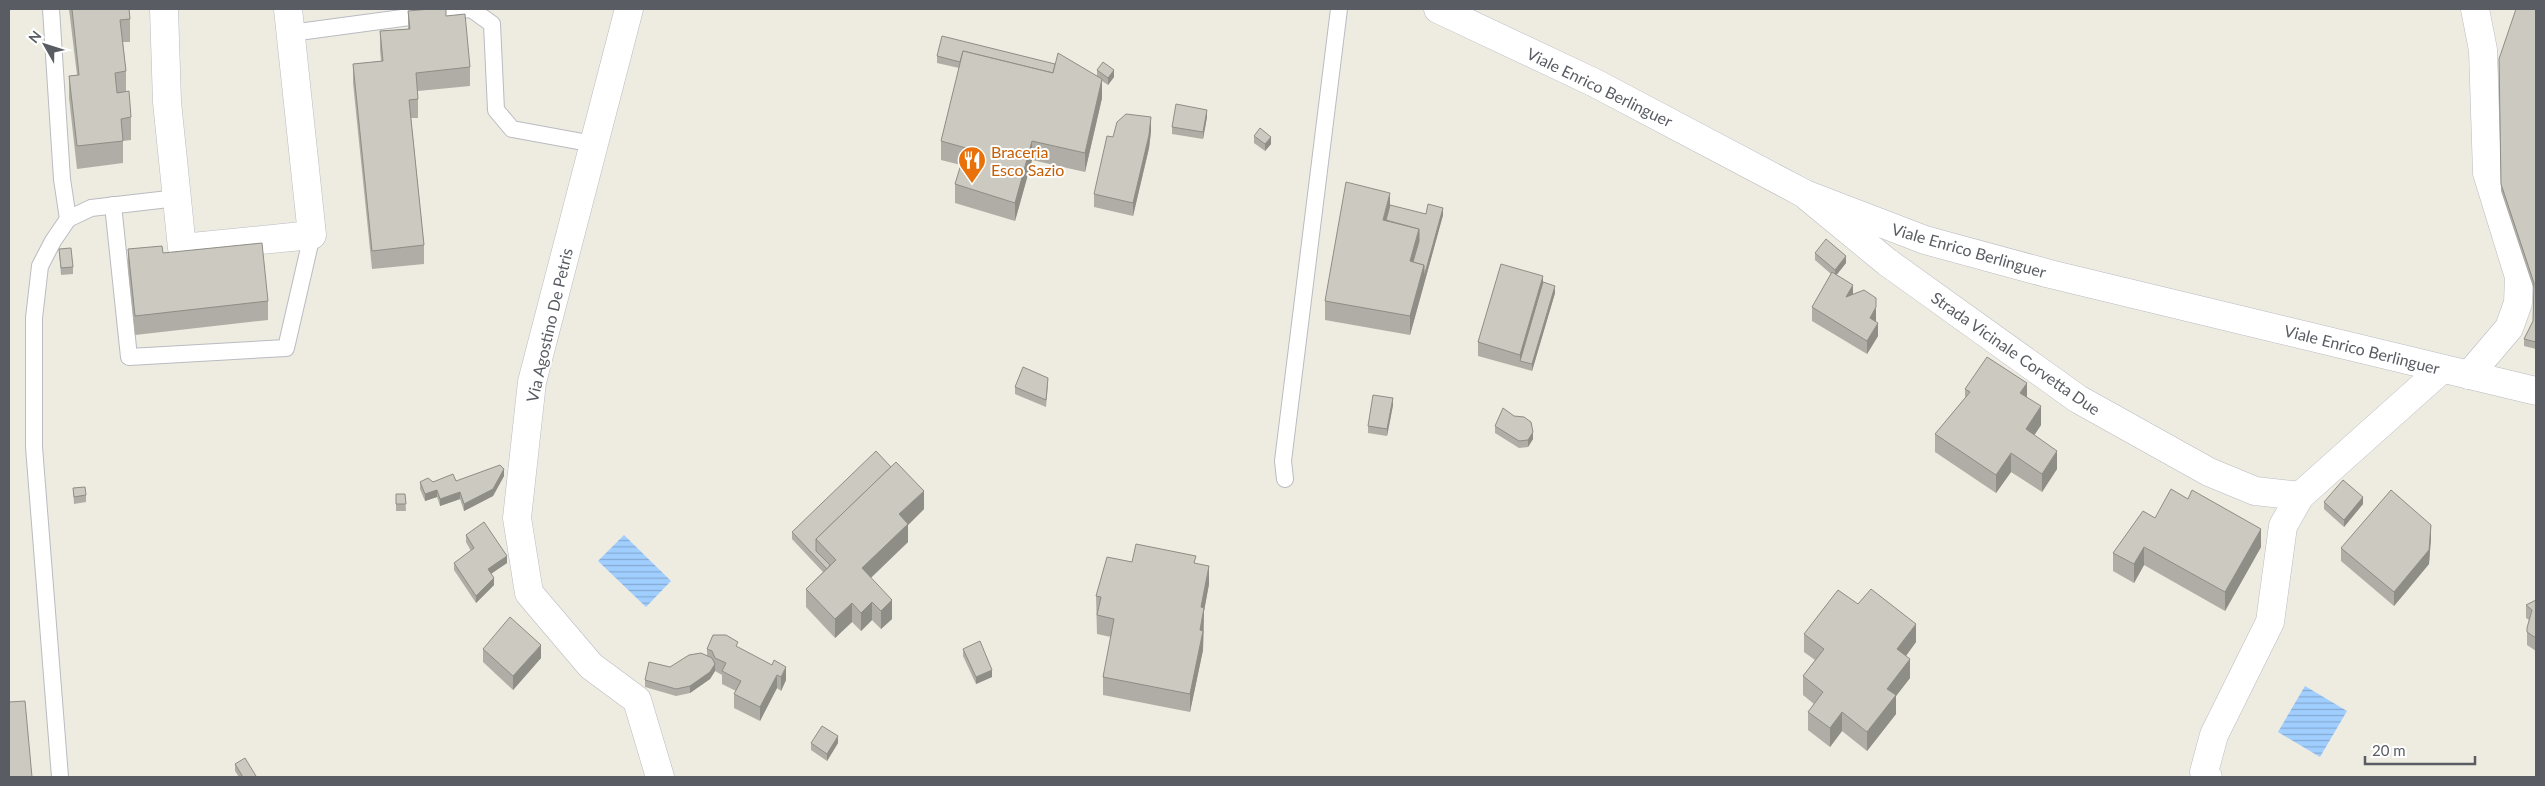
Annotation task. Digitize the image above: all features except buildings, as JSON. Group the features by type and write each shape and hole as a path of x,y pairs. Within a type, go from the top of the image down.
{"street":[{"path":"164,9 167,102 182,248 312,235 290,21"},
{"name":"Via Agostino De Petris","path":"629,9 532,382 517,518 529,594 591,666 637,700 660,777"},
{"name":"Viale Enrico Berlinguer","path":"1438,9 1595,83 1805,194 1925,240 2060,276 2536,391"},
{"path":"2469,375 2509,328 2518,303 2519,277 2487,173 2483,50 2475,9"},
{"name":"Strada Vicinale Corvetta Due","path":"1805,194 1887,262 2078,399 2209,472 2255,491 2300,496"},
{"path":"2208,777 2204,772 2214,735 2270,622 2283,526 2300,496 2357,447 2442,368"}],"lane":[{"path":"51,9 62,179 68,219"},
{"path":"290,21 470,9 492,24 496,110 512,129 594,144"},
{"path":"1285,479 1283,461 1339,9"},
{"path":"60,777 34,448 34,318 40,266 53,241 68,219 91,208 177,198"},
{"path":"113,205 129,357 286,348 312,235"}],"water":[{"path":"624,535 671,581 646,607 598,561"},
{"path":"2305,686 2347,711 2320,757 2278,732"}],"place":[{"name":"Braceria Esco Sazio","path":"972,184"}]}
